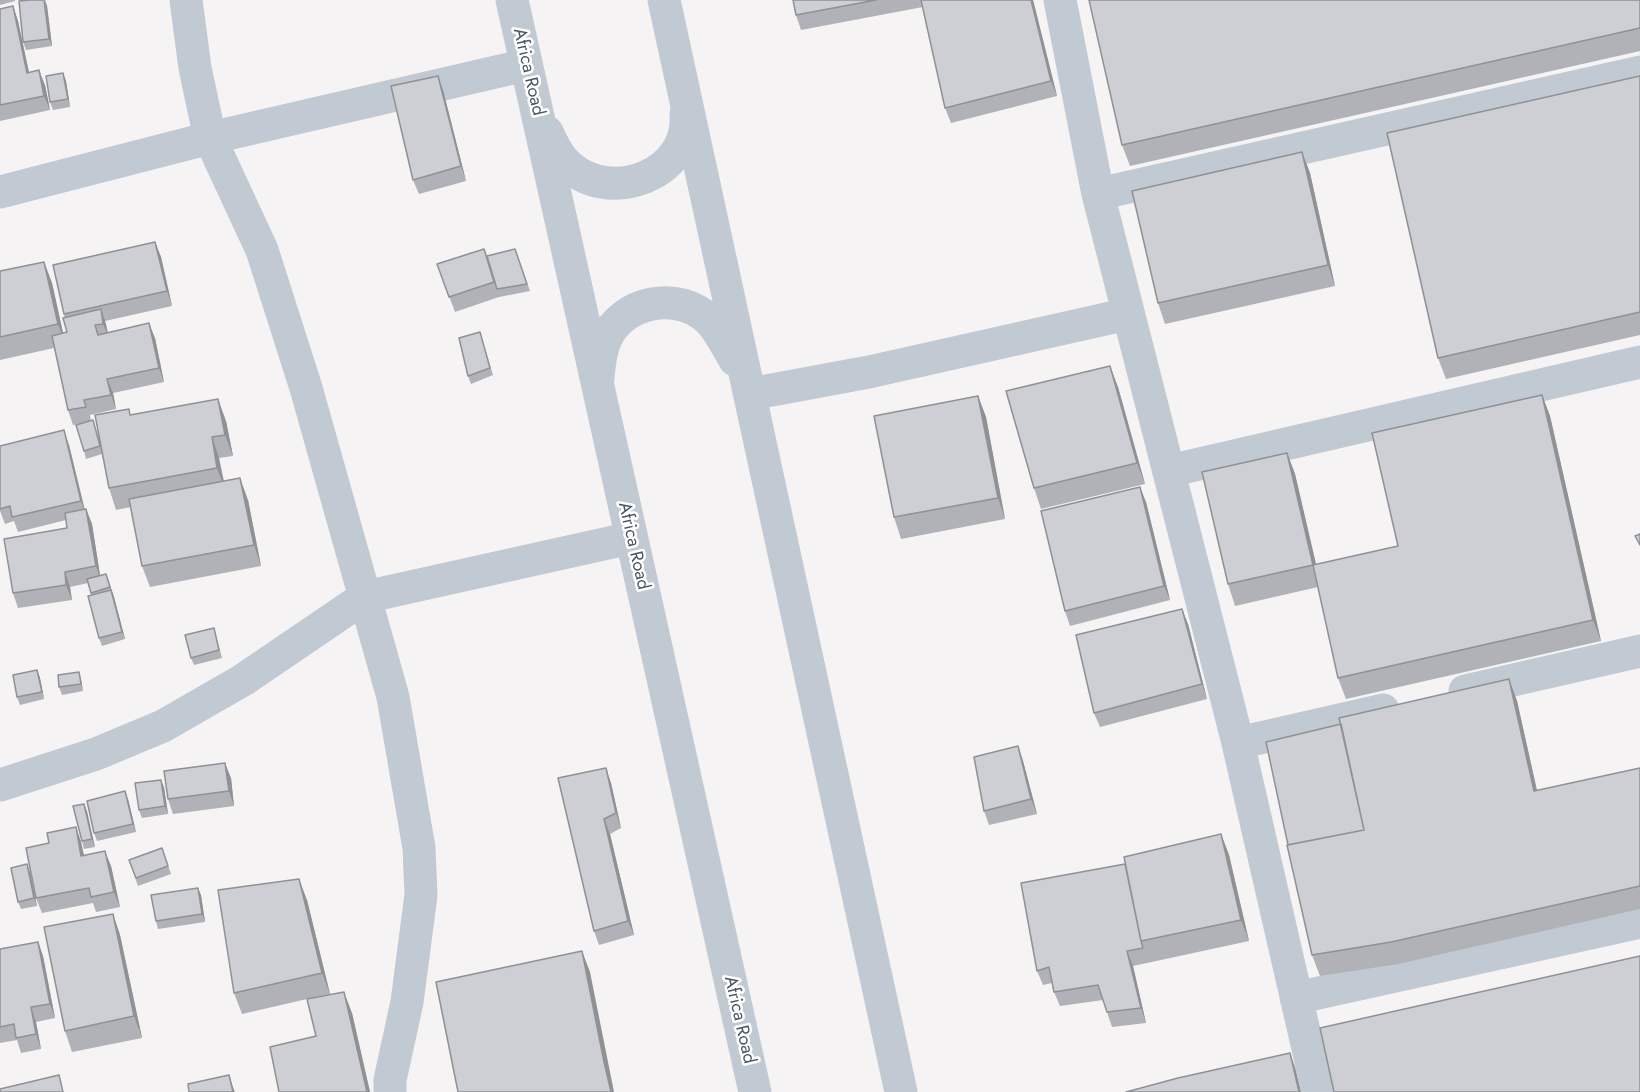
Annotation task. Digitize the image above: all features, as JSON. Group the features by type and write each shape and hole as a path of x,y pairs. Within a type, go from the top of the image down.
{"street":[{"path":"186,0 195,68 210,138 262,250 306,388 393,698 419,848 420,904 407,1002 390,1092"},
{"name":"Africa Road","path":"512,0 755,1092"},
{"path":"664,0 901,1092"},
{"path":"1060,0 1098,194 1238,743 1318,1092"},
{"path":"0,192 210,138 526,65"},
{"path":"1098,194 1640,72"},
{"path":"537,112 555,150 570,167 589,178 610,184 633,183 662,167 670,160 682,141 687,120 685,97"},
{"path":"601,403 598,380 599,360 605,340 616,323 632,310 652,303 672,303 692,308 709,320 748,385"},
{"path":"748,385 869,372 1128,314"},
{"path":"1169,471 1640,362"},
{"path":"1,782 96,754 163,726 243,680 364,597 631,538"},
{"path":"1238,743 1640,651"},
{"path":"1296,998 1640,922"}],"building":[{"path":"44,0 49,39 23,42 19,1"},
{"path":"793,0 876,0 796,15"},
{"path":"921,0 1031,0 1051,81 945,108"},
{"path":"1089,0 1640,0 1640,28 1122,145"},
{"path":"13,6 27,73 39,70 44,96 0,105 0,9"},
{"path":"63,73 68,99 50,102 46,76"},
{"path":"438,76 461,166 413,180 391,86"},
{"path":"1640,76 1640,312 1438,358 1387,133"},
{"path":"1302,152 1328,265 1158,303 1132,191"},
{"path":"155,242 167,291 64,314 53,265"},
{"path":"484,249 494,282 449,297 437,264"},
{"path":"515,249 527,284 497,289 487,256"},
{"path":"44,262 58,324 0,337 0,271"},
{"path":"101,309 103,324 95,325 98,335 149,323 159,368 107,379 111,395 84,400 86,407 68,410 52,336 67,332 63,318"},
{"path":"480,332 490,368 468,376 459,338"},
{"path":"1110,366 1137,463 1034,488 1006,391"},
{"path":"1542,395 1593,620 1338,678 1313,565 1398,546 1372,433"},
{"path":"978,396 998,498 894,517 874,416"},
{"path":"218,399 225,435 212,437 217,468 109,488 95,415 129,409 130,415"},
{"path":"93,420 100,446 84,451 76,425"},
{"path":"64,430 81,501 12,517 10,506 0,509 0,446"},
{"path":"1287,453 1313,565 1228,584 1202,472"},
{"path":"240,478 254,545 142,566 129,499"},
{"path":"1140,487 1164,586 1065,611 1041,511"},
{"path":"86,509 96,566 65,572 66,585 13,593 4,539 67,528 65,513"},
{"path":"1640,534 1640,545 1635,536"},
{"path":"106,574 110,587 91,593 87,579"},
{"path":"111,590 122,632 99,638 88,596"},
{"path":"1182,609 1202,684 1094,713 1076,635"},
{"path":"214,628 219,650 191,658 185,635"},
{"path":"37,670 42,692 17,697 13,675"},
{"path":"79,672 81,684 59,687 58,675"},
{"path":"1509,679 1534,791 1640,768 1640,886 1391,942 1312,955 1287,845 1364,830 1339,718"},
{"path":"1341,724 1364,830 1288,845 1266,742"},
{"path":"1018,746 1031,799 984,811 974,757"},
{"path":"225,763 229,791 168,799 164,771"},
{"path":"606,768 616,813 604,819 628,921 594,931 558,778"},
{"path":"161,780 165,806 139,810 135,783"},
{"path":"125,791 133,824 94,833 87,801"},
{"path":"84,804 92,839 82,841 73,806"},
{"path":"76,827 81,856 105,851 114,892 91,897 89,888 36,898 26,848 49,843 47,833"},
{"path":"1221,834 1241,920 1141,941 1124,857"},
{"path":"162,848 168,866 136,878 129,860"},
{"path":"27,864 34,898 18,902 11,868"},
{"path":"1125,864 1143,948 1127,951 1141,1008 1107,1012 1098,985 1054,992 1049,967 1037,971 1021,883"},
{"path":"299,879 322,973 234,993 218,890"},
{"path":"198,888 202,914 156,921 151,895"},
{"path":"113,914 134,1016 65,1031 44,927"},
{"path":"38,942 50,1004 31,1007 36,1034 16,1038 14,1024 0,1027 0,949"},
{"path":"582,951 611,1092 458,1092 436,982"},
{"path":"1640,956 1640,1092 1334,1092 1320,1028"},
{"path":"344,992 367,1092 279,1092 270,1047 316,1036 307,999"},
{"path":"1290,1053 1299,1092 1126,1092 1178,1078"},
{"path":"59,1075 63,1092 0,1092 0,1089"},
{"path":"229,1075 233,1092 189,1092 188,1084"}]}
